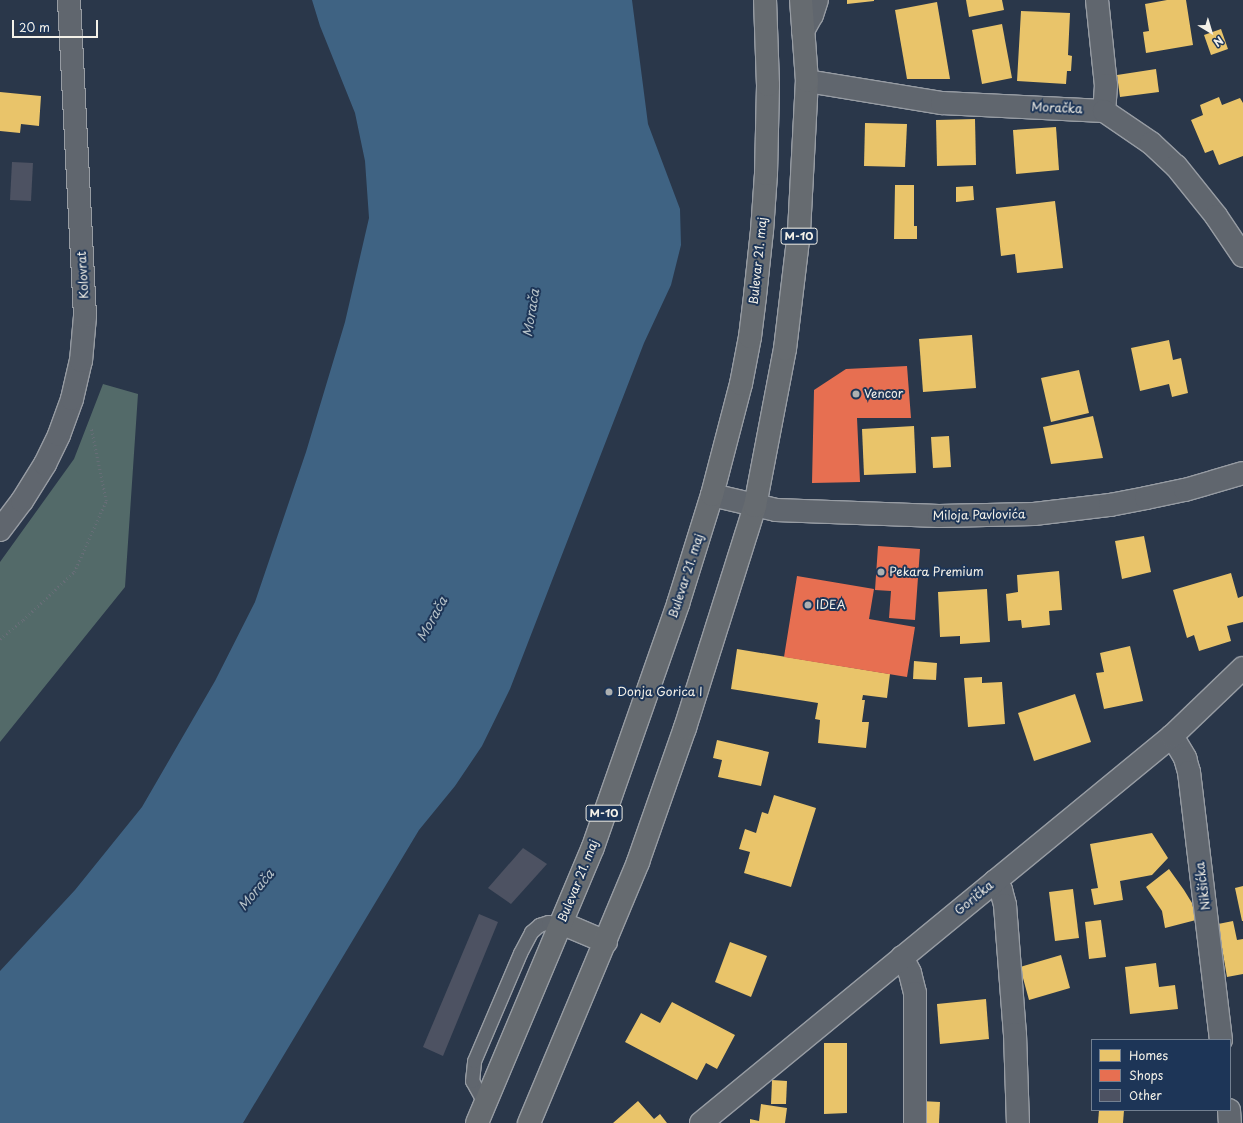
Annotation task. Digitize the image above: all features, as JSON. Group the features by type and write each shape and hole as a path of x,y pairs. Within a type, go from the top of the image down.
{"main road":[{"name":"Bulevar 21. maj","path":"481,1113 598,832 678,604 712,495 741,384 749,344 762,231 768,131 767,38 764,0"},
{"name":"M-10","path":"529,1123 606,942 638,862 685,728 755,506 778,390 793,288 800,225 808,81 802,31 801,0"},
{"path":"561,923 606,942"}],"street":[{"name":"Kolovrat","path":"0,530 22,501 45,464 60,435 72,399 81,361 86,316 69,0"},
{"path":"802,31 812,16 817,0"},
{"path":"1097,0 1106,85 1104,111 1151,143 1176,166 1216,216 1243,256"},
{"name":"Moračka","path":"808,81 942,103 1104,111"},
{"name":"Miloja Pavlovića","path":"712,495 776,510 807,512 940,516 1034,514 1074,510 1138,500 1185,490 1243,473"},
{"name":"Gorička","path":"701,1123 1172,736 1243,668"},
{"name":"Nikšićka","path":"1172,736 1185,758 1189,772 1221,1039"},
{"path":"995,881 1001,890 1005,905 1015,1034 1018,1123"},
{"path":"902,957 910,973 915,993 915,1123"},
{"path":"1228,1111 1230,1123"}],"path":[{"path":"0,639 23,620 74,572 106,501 90,427"}],"green space":[{"path":"103,384 138,394 125,587 0,742 0,562 74,459"}],"water":[{"name":"Morača","path":"312,0 632,0 648,124 680,209 681,245 671,285 644,343 510,689 482,746 455,786 419,830 243,1123 0,1123 0,971 75,890 142,807 215,681 255,602 306,452 345,322 369,218 365,161 355,113 320,26"}],"building: Homes":[{"path":"847,0 874,0 874,1 847,4"},
{"path":"966,0 1002,0 1004,10 969,17"},
{"path":"1167,0 1186,0 1193,45 1146,53 1143,32 1149,31 1145,4"},
{"path":"937,2 950,79 907,79 895,10"},
{"path":"1021,11 1070,13 1068,55 1072,56 1071,71 1067,71 1066,84 1017,81"},
{"path":"1002,24 1012,78 982,84 972,30"},
{"path":"1221,29 1228,49 1211,55 1204,35"},
{"path":"1156,69 1159,92 1120,97 1117,75"},
{"path":"0,92 41,96 39,126 21,124 20,133 0,131"},
{"path":"1219,97 1222,105 1240,98 1243,103 1243,156 1219,165 1213,150 1205,153 1191,120 1203,115 1200,105"},
{"path":"975,119 976,165 937,166 936,120"},
{"path":"865,123 907,124 905,167 864,166"},
{"path":"1056,127 1059,170 1016,174 1013,130"},
{"path":"895,185 914,185 914,226 917,226 917,239 894,239"},
{"path":"973,186 974,200 956,202 956,187"},
{"path":"1055,201 1063,268 1017,273 1015,254 1001,256 996,208"},
{"path":"972,335 976,388 923,392 919,339"},
{"path":"1169,340 1173,360 1181,358 1188,393 1172,397 1169,384 1140,391 1131,348"},
{"path":"1079,370 1089,413 1051,422 1041,378"},
{"path":"1093,416 1103,458 1051,464 1043,427"},
{"path":"914,426 916,473 864,475 862,429"},
{"path":"949,436 951,467 933,468 931,437"},
{"path":"1144,536 1151,572 1122,579 1115,541"},
{"path":"1059,571 1062,610 1049,611 1050,625 1022,628 1021,620 1008,621 1006,594 1018,592 1017,575"},
{"path":"1231,573 1238,598 1243,596 1243,622 1227,626 1231,641 1199,651 1194,635 1187,638 1173,590"},
{"path":"987,589 990,642 960,644 960,636 940,637 938,592"},
{"path":"1130,646 1143,701 1104,709 1096,673 1104,672 1100,653"},
{"path":"737,649 890,674 887,698 863,695 862,700 865,700 862,722 869,722 866,748 818,743 820,720 815,719 818,703 731,689"},
{"path":"914,661 937,663 936,680 913,679"},
{"path":"982,677 982,683 1002,682 1005,724 968,727 964,678"},
{"path":"1075,694 1091,742 1034,761 1018,713"},
{"path":"717,740 769,752 761,786 718,777 722,760 713,758"},
{"path":"774,795 816,808 791,887 744,873 750,852 739,849 745,829 756,833 762,812 768,814"},
{"path":"1152,833 1168,858 1152,875 1120,881 1123,900 1094,905 1091,889 1098,888 1090,844"},
{"path":"1169,869 1192,903 1196,920 1165,928 1162,911 1146,887"},
{"path":"1243,886 1243,921 1242,921 1235,888"},
{"path":"1073,889 1079,938 1055,941 1049,892"},
{"path":"1101,920 1106,957 1089,959 1085,922"},
{"path":"1233,921 1237,940 1243,939 1243,974 1227,977 1218,924"},
{"path":"730,942 767,956 751,997 715,982"},
{"path":"1061,955 1070,988 1029,1000 1020,967"},
{"path":"1156,963 1159,987 1175,985 1178,1009 1130,1014 1125,967"},
{"path":"986,999 989,1039 940,1044 937,1004"},
{"path":"672,1002 735,1035 717,1069 706,1063 697,1080 625,1042 641,1013 660,1023"},
{"path":"824,1043 847,1043 847,1113 824,1114"},
{"path":"772,1080 787,1081 786,1104 771,1104"},
{"path":"638,1101 654,1119 660,1114 667,1123 613,1123"},
{"path":"921,1101 940,1102 939,1123 920,1123"},
{"path":"761,1104 787,1108 785,1123 750,1123 750,1119 759,1121"},
{"path":"1099,1111 1124,1111 1123,1123 1098,1123"}],"building: Shops":[{"path":"907,366 911,418 857,418 860,482 812,483 814,390 846,369"},
{"path":"878,546 920,549 915,620 889,618 891,591 875,590"},
{"path":"797,576 874,589 869,619 915,627 907,677 784,657"}],"building: Other":[{"path":"12,162 33,163 31,201 10,200"},
{"path":"523,848 547,864 511,904 488,888"},
{"path":"479,914 498,922 443,1056 423,1047"}],"place":[{"name":"Vencor","path":"856,394"},
{"name":"Pekara Premium","path":"881,572"},
{"name":"IDEA","path":"808,605"},
{"name":"Donja Gorica I","path":"609,692"}]}
